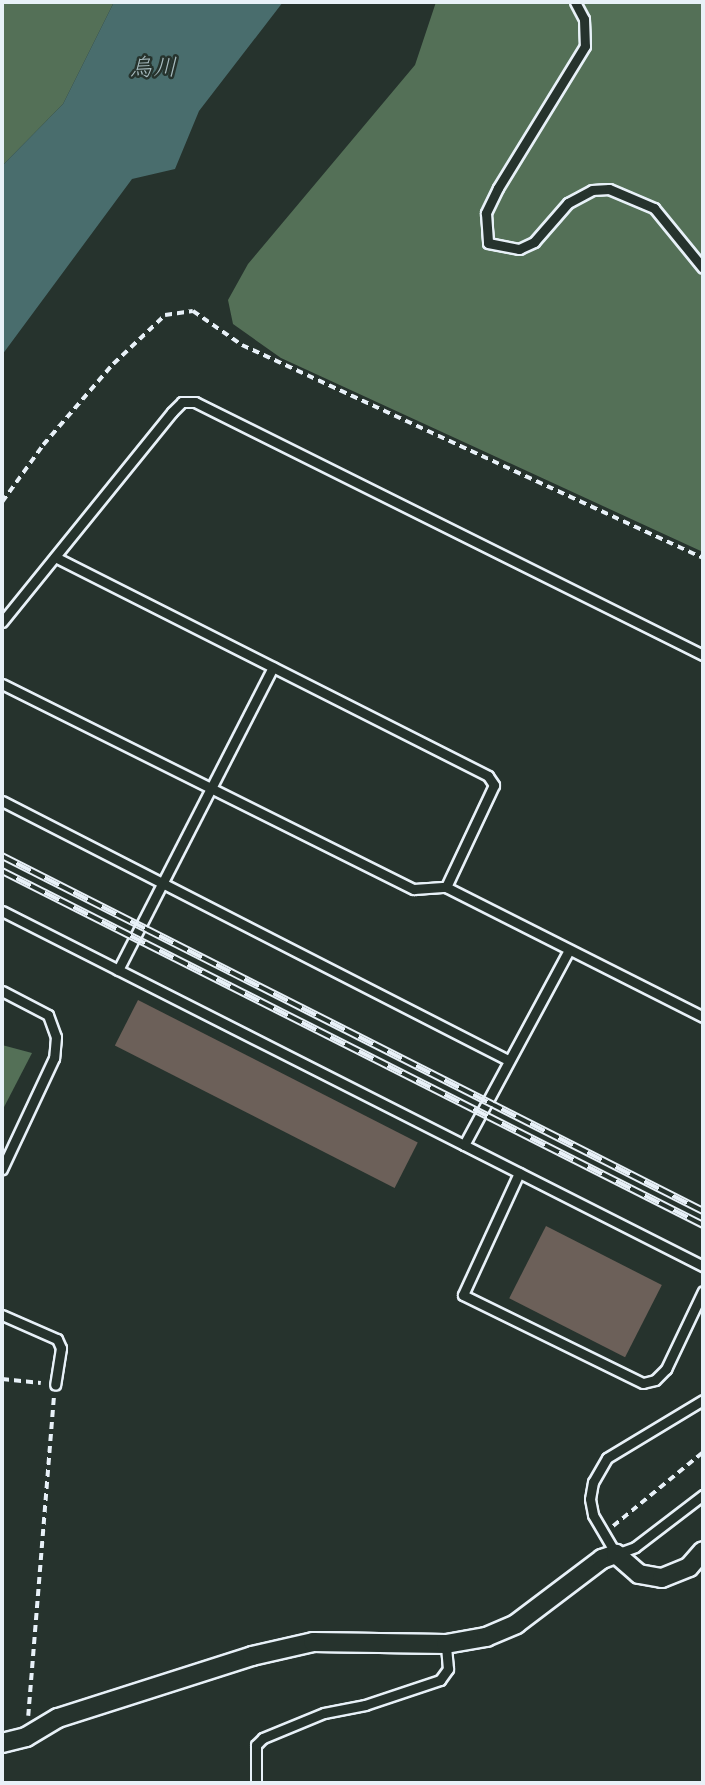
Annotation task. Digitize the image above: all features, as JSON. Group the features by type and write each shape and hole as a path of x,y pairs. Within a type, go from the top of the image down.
{"street":[{"path":"2,1743 26,1737 58,1718 252,1656 313,1642 446,1644 486,1637 516,1624 602,1559 616,1554 639,1574 662,1578 689,1567 703,1551"}],"lane":[{"path":"575,2 584,19 585,46 498,188 486,213 488,243 519,249 534,242 568,203 592,190 609,189 654,208 703,268"},
{"path":"2,622 172,412 181,402 195,402 703,655"},
{"path":"55,557 488,776 494,785 446,887"},
{"path":"118,970 165,884 274,667"},
{"path":"2,684 414,890 446,887 568,952 703,1017"},
{"path":"2,801 508,1060"},
{"path":"2,911 703,1266"},
{"path":"464,1145 568,952"},
{"path":"2,990 48,1015 56,1037 54,1058 2,1169"},
{"path":"519,1173 463,1296 643,1383 654,1380 666,1368 703,1291"},
{"path":"2,1315 57,1339 61,1348 55,1385"},
{"path":"703,1400 646,1431 599,1468 590,1499 603,1534 616,1554 635,1546 703,1494"},
{"path":"256,1783 256,1745 263,1738 324,1713 365,1705 440,1680 448,1669 446,1644"}],"path":[{"path":"2,502 43,445 113,364 165,315 194,311 242,345 703,558"},
{"path":"2,1379 55,1385 26,1737"},
{"path":"603,1534 703,1452"}],"green space":[{"path":"2,2 114,2 63,104 2,166"},
{"path":"436,2 703,2 703,552 281,358 233,324 228,300 248,264 415,65"},
{"path":"2,1045 32,1053 2,1111"}],"water":[{"name":"烏川","path":"114,2 283,2 199,111 175,169 132,179 2,355 2,166 63,104"}],"building":[{"path":"138,1000 418,1143 395,1188 115,1045"},
{"path":"546,1226 662,1285 625,1357 509,1298"}],"railway":[{"path":"2,856 703,1211"},
{"path":"2,871 703,1225"}]}
